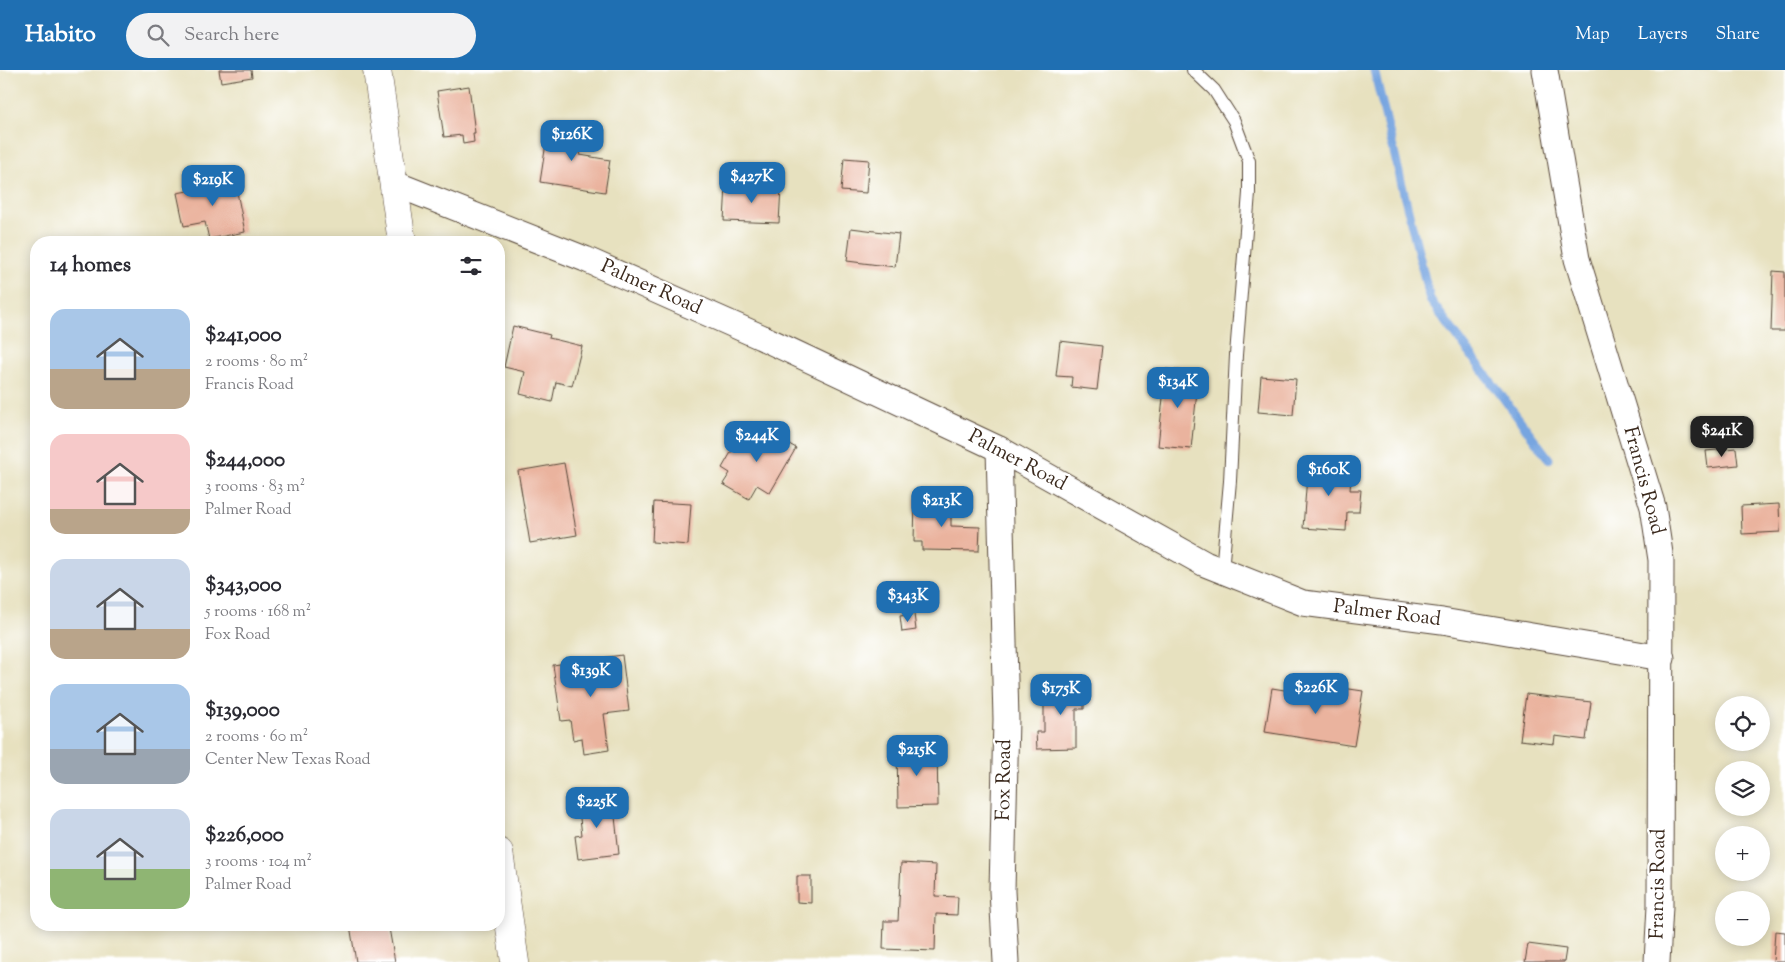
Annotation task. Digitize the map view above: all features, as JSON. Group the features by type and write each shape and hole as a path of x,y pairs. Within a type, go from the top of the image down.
{"street":[{"path":"377,70 401,236"},
{"name":"Francis Road","path":"1545,70 1577,259 1654,507 1662,560 1657,962"},
{"name":"Palmer Road","path":"393,183 585,258 999,448 1204,564 1303,603 1442,621 1662,658"},
{"name":"Fox Road","path":"999,448 1006,719 1002,891 1006,962"},
{"path":"505,893 515,962"}],"lane":[{"path":"1193,70 1214,90 1234,121 1249,161 1249,193 1237,345 1230,481 1222,570"}],"building":[{"path":"219,70 251,70 252,77 221,82"},
{"path":"469,86 475,133 473,133 474,142 463,144 462,135 444,137 437,91"},
{"path":"549,124 584,130 580,155 610,160 605,192 540,182"},
{"path":"844,158 869,160 866,193 841,191"},
{"path":"224,167 228,189 236,187 245,232 224,236 208,236 205,222 184,226 177,193 209,187 206,171"},
{"path":"726,185 781,187 779,223 724,221"},
{"path":"851,228 899,234 895,267 847,261"},
{"path":"1773,271 1785,272 1785,331 1771,331"},
{"path":"513,326 550,335 549,338 582,346 572,386 556,382 552,402 520,394 525,372 505,367"},
{"path":"1060,341 1102,346 1097,390 1071,387 1072,377 1056,376"},
{"path":"1166,369 1199,372 1191,449 1158,446"},
{"path":"1261,376 1296,379 1293,415 1258,412"},
{"path":"762,428 796,448 770,493 757,485 749,499 723,484 730,473 722,468 741,435 754,442"},
{"path":"1736,448 1738,465 1708,468 1706,451"},
{"path":"564,463 577,535 530,543 518,471"},
{"path":"1308,463 1352,466 1350,490 1361,490 1359,512 1347,512 1346,531 1303,528"},
{"path":"915,498 946,499 946,507 951,507 951,526 980,527 979,551 922,550 922,542 914,542"},
{"path":"654,502 691,504 688,545 652,542"},
{"path":"1779,504 1780,532 1742,534 1741,506"},
{"path":"914,614 916,630 902,632 900,616"},
{"path":"622,655 629,711 604,714 609,750 584,754 582,738 573,740 570,720 561,721 553,665"},
{"path":"1044,685 1084,685 1084,709 1076,709 1076,748 1037,749 1036,732 1044,732"},
{"path":"1336,687 1363,691 1354,746 1265,732 1272,688 1334,698"},
{"path":"1526,694 1591,702 1586,740 1555,736 1554,744 1520,740"},
{"path":"897,747 937,747 938,806 898,807"},
{"path":"613,798 619,854 578,859 575,836 582,835 578,802"},
{"path":"901,863 936,865 935,896 958,897 957,915 936,914 935,951 883,949 884,921 898,921"},
{"path":"797,876 811,876 811,903 797,902"},
{"path":"351,931 390,931 395,962 356,962"},
{"path":"1775,931 1785,932 1785,962 1773,962"},
{"path":"1528,944 1566,949 1564,962 1525,962"}],"waterway":[{"path":"1374,70 1430,300 1549,459"}]}
